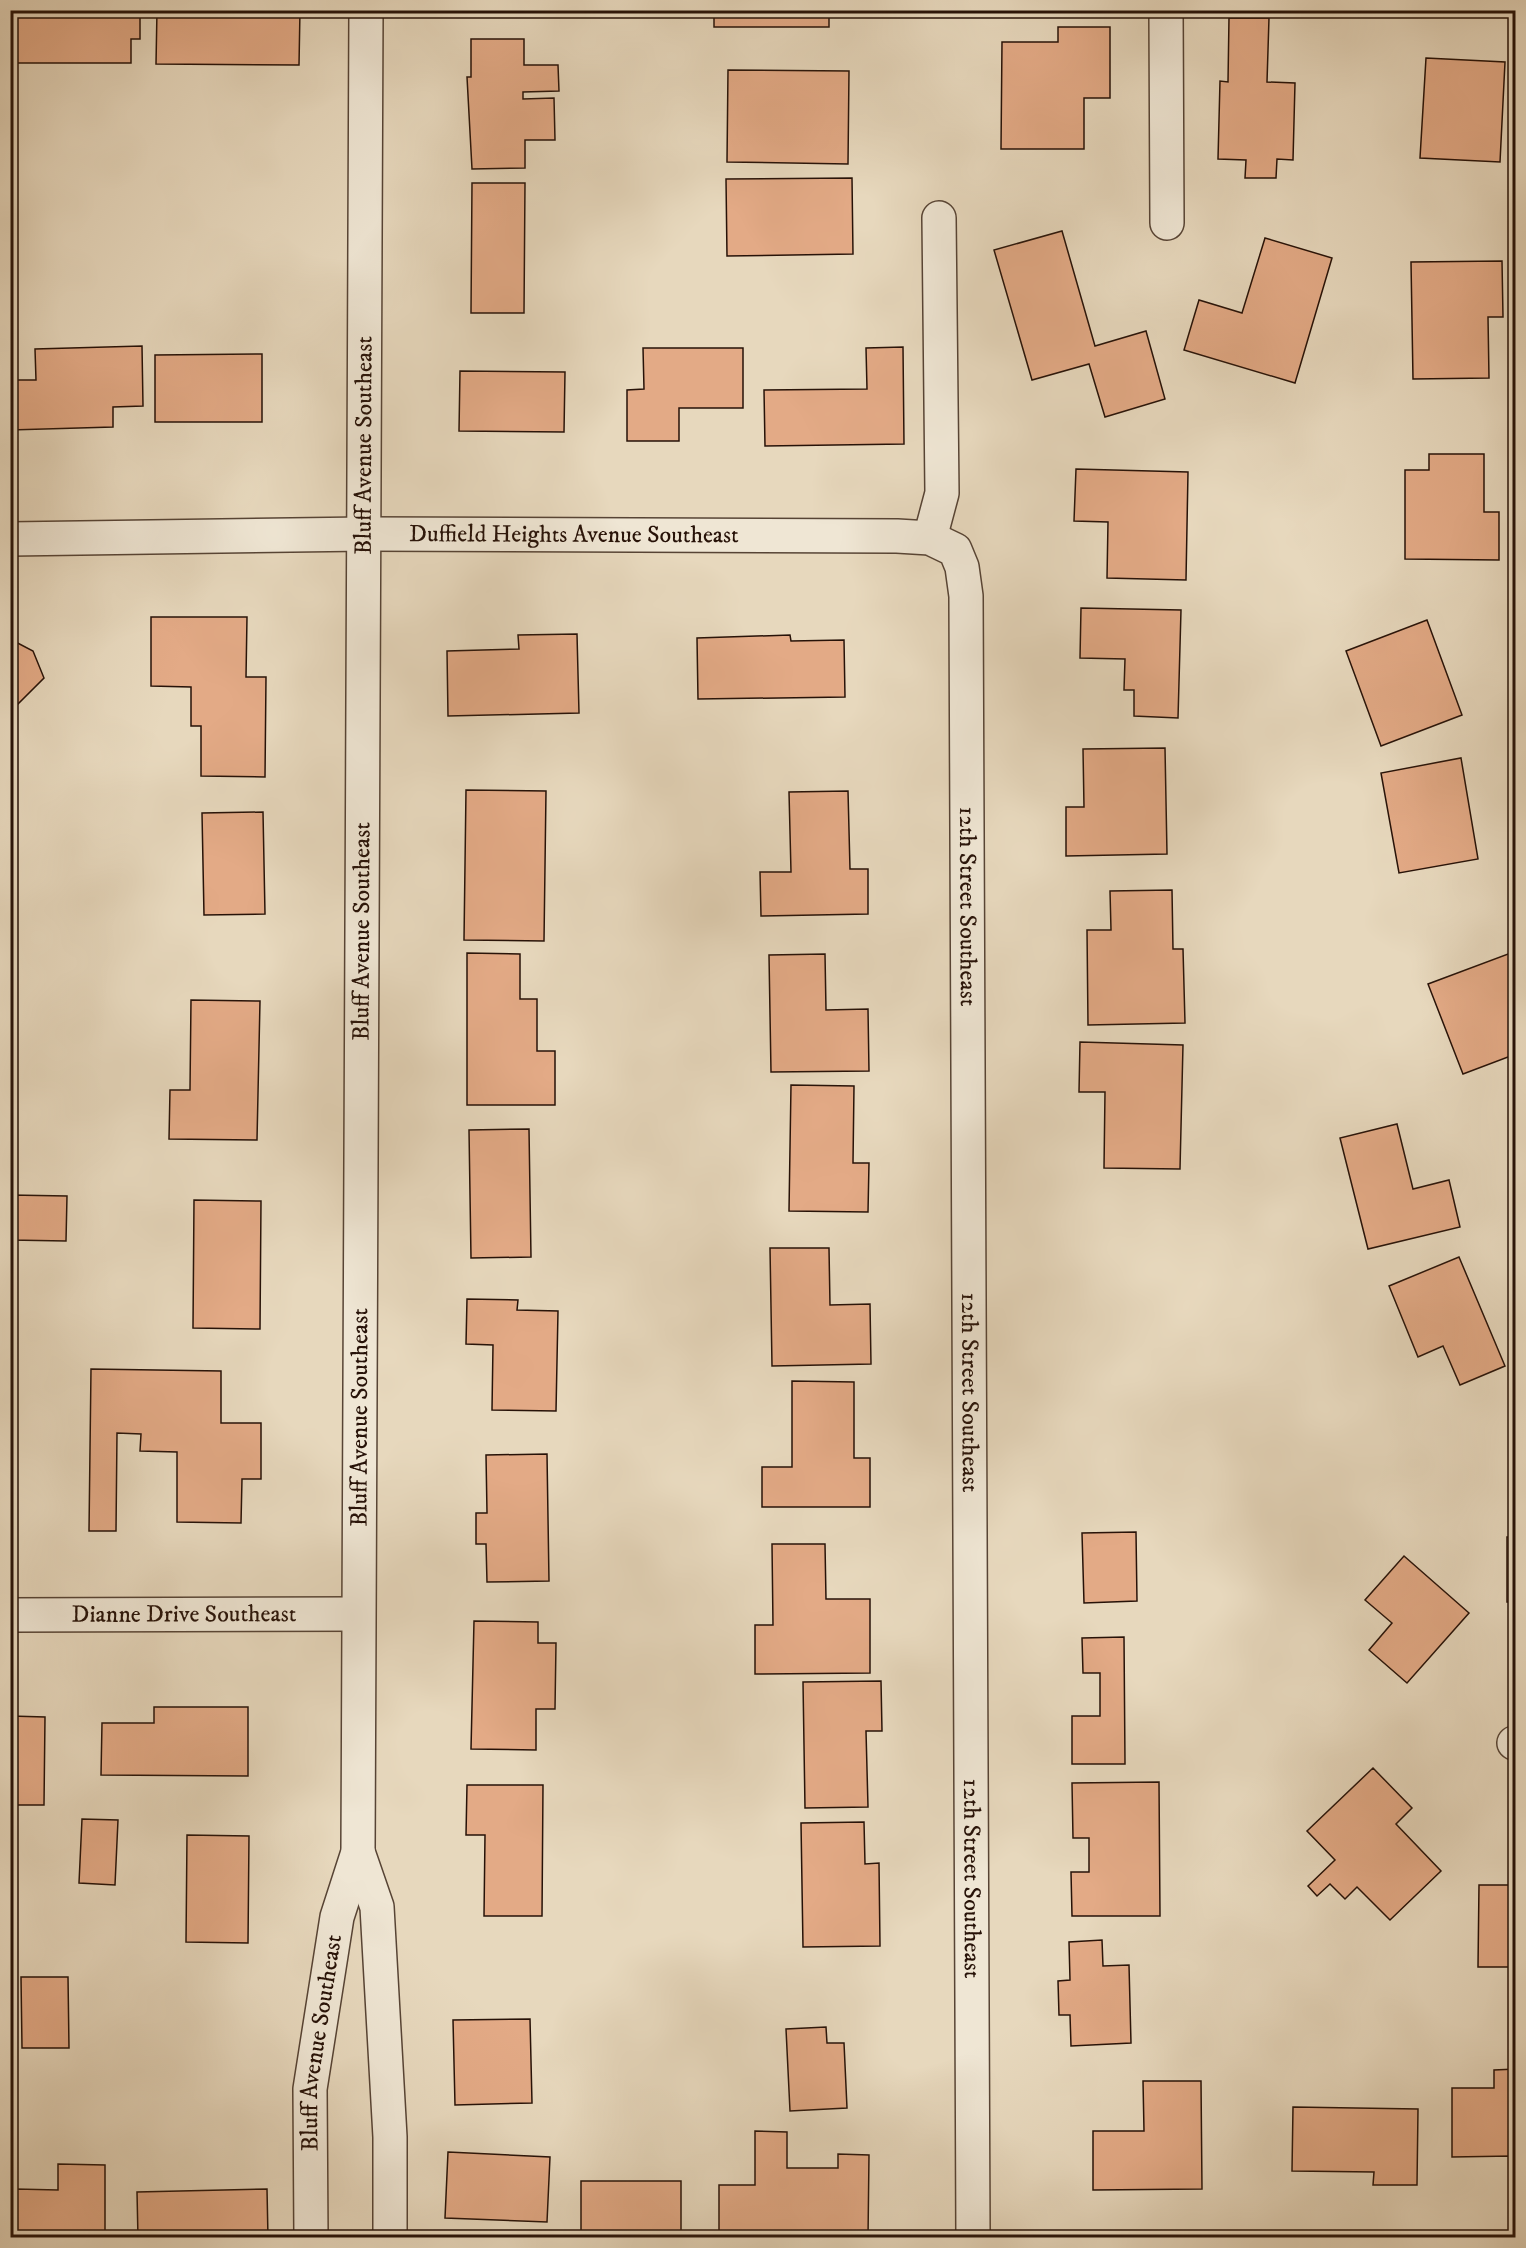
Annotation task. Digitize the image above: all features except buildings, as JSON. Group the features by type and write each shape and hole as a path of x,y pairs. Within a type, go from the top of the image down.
{"street":[{"name":"Bluff Avenue Southeast","path":"311,2238 310,2089 337,1917 358,1852 366,534 366,10"},
{"path":"1166,10 1167,224"},
{"path":"939,218 942,544"},
{"name":"Duffield Heights Avenue Southeast","path":"10,539 366,534 886,536 942,544"},
{"name":"12th Street Southeast","path":"942,544 962,567 966,608 973,2238"},
{"name":"Dianne Drive Southeast","path":"10,1615 358,1614"},
{"name":"Bluff Avenue Southeast","path":"358,1852 377,1907 390,2137 390,2238"}]}
